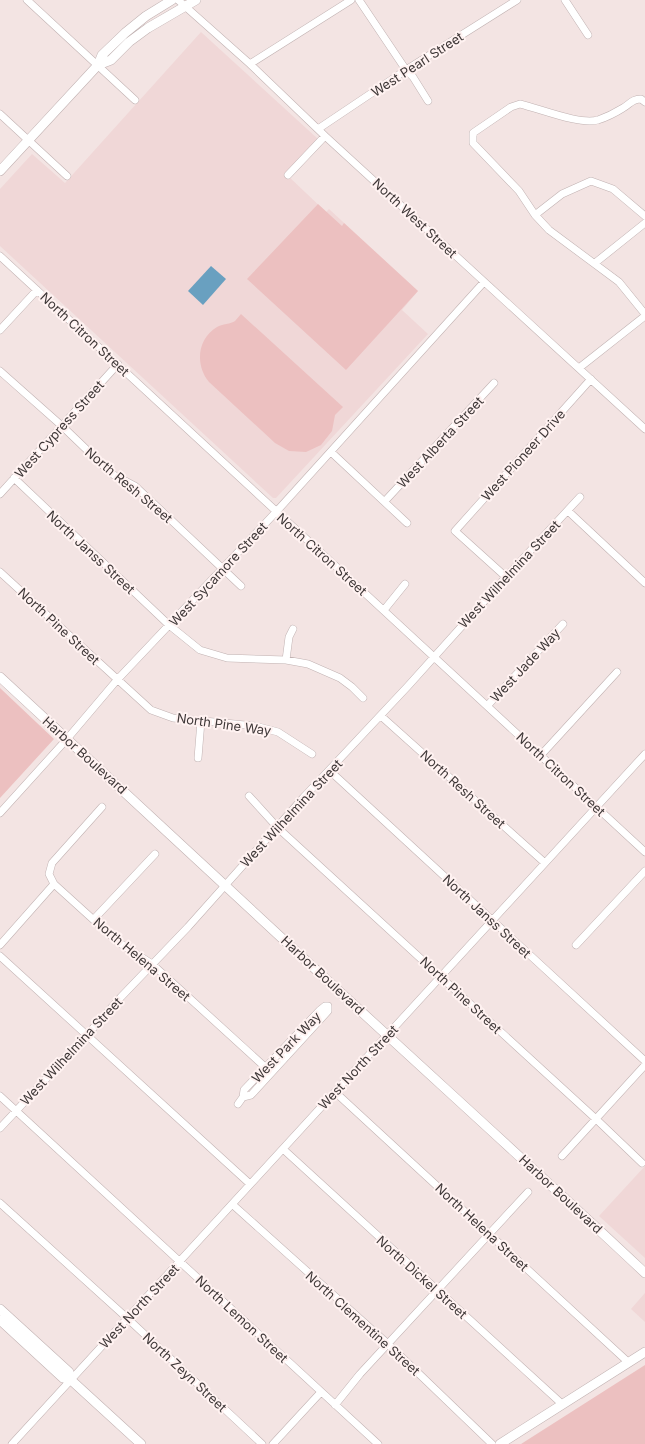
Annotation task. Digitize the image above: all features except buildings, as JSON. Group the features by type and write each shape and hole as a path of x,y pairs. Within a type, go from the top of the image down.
{"main road":[{"path":"0,171 98,65 102,55 125,33 146,16 172,0"},
{"path":"98,65 111,60 129,42 148,28 196,0"},
{"name":"Harbor Boulevard","path":"0,678 226,884 645,1273"},
{"path":"0,1309 69,1372 71,1380"},
{"path":"0,1320 63,1378 71,1380 141,1444"},
{"path":"500,1444 645,1352"}],"street":[{"path":"27,0 135,100"},
{"name":"North West Street","path":"178,0 250,64 325,136 645,429"},
{"path":"250,64 351,0"},
{"path":"359,0 428,101"},
{"name":"West Pearl Street","path":"318,129 406,70 517,0"},
{"path":"565,0 588,35"},
{"path":"579,368 645,315 619,282 549,230 535,215 519,191 473,143 473,133 510,107 520,104 581,121 596,120 608,116 624,108 634,99 641,99 645,102"},
{"path":"0,114 67,176"},
{"path":"288,175 325,136"},
{"path":"535,215 562,194 591,181 613,189 645,216"},
{"path":"595,263 645,223"},
{"name":"North Citron Street","path":"0,256 645,852"},
{"name":"West Sycamore Street","path":"0,813 67,739 117,680 276,512 484,282"},
{"path":"0,330 37,290"},
{"name":"West Cypress Street","path":"0,494 118,364"},
{"name":"North Resh Street","path":"0,371 62,426 112,474 135,486 241,586"},
{"name":"West Pioneer Drive","path":"506,577 455,531 591,379"},
{"name":"West Alberta Street","path":"385,501 494,384"},
{"path":"331,452 407,523"},
{"name":"North Janss Street","path":"14,478 169,625 200,650 227,658 286,660 308,664 328,672 346,683 363,698"},
{"name":"West Wilhelmina Street","path":"0,1128 188,927 278,828 303,798 381,716 580,497"},
{"path":"568,511 645,582"},
{"name":"North Pine Street","path":"0,572 117,680"},
{"path":"384,610 405,584"},
{"name":"West Jade Way","path":"488,706 563,624"},
{"path":"286,660 288,637 292,629"},
{"path":"541,755 617,672"},
{"name":"North Pine Way","path":"117,680 151,710 173,718 255,726 278,732 312,754"},
{"name":"North Resh Street","path":"381,716 545,863"},
{"path":"198,758 201,721"},
{"name":"West North Street","path":"12,1444 645,754"},
{"name":"North Janss Street","path":"330,771 645,1061"},
{"name":"North Pine Street","path":"249,796 278,828 441,976 642,1163"},
{"path":"0,945 54,884 48,874 52,862 102,807"},
{"path":"94,919 155,854"},
{"path":"576,945 645,872"},
{"name":"North Helena Street","path":"54,884 118,942 152,964 265,1067"},
{"path":"0,956 250,1184"},
{"name":"West Park Way","path":"238,1104 243,1097 244,1090 265,1067 320,1010 325,1006 328,1006 328,1011 256,1089 250,1095 243,1097"},
{"path":"562,1156 645,1065"},
{"name":"North Helena Street","path":"335,1092 628,1362"},
{"name":"North Lemon Street","path":"0,1096 378,1444"},
{"name":"North Dickel Street","path":"283,1149 562,1404"},
{"path":"334,1404 528,1192"},
{"name":"North Zeyn Street","path":"0,1203 127,1318 262,1444"},
{"name":"North Clementine Street","path":"232,1204 388,1344 492,1444"},
{"path":"274,1444 321,1392"}],"shaded area":[{"path":"201,32 318,139 286,174 326,212 329,209 418,291 402,310 428,334 276,498 273,498 0,246 0,189 32,154 65,183"},
{"path":"318,204 342,226 344,223 418,291 346,370 247,279"},
{"path":"241,314 343,407 335,415 332,431 321,445 306,452 289,451 275,443 209,382 200,360 200,353 205,338 217,327 235,321"},
{"path":"0,688 54,739 0,798"},
{"path":"645,1166 645,1258 599,1216"},
{"path":"645,1293 645,1322 631,1309"},
{"path":"645,1365 645,1444 521,1444"}],"water":[{"path":"211,266 226,279 203,305 188,291"}]}
